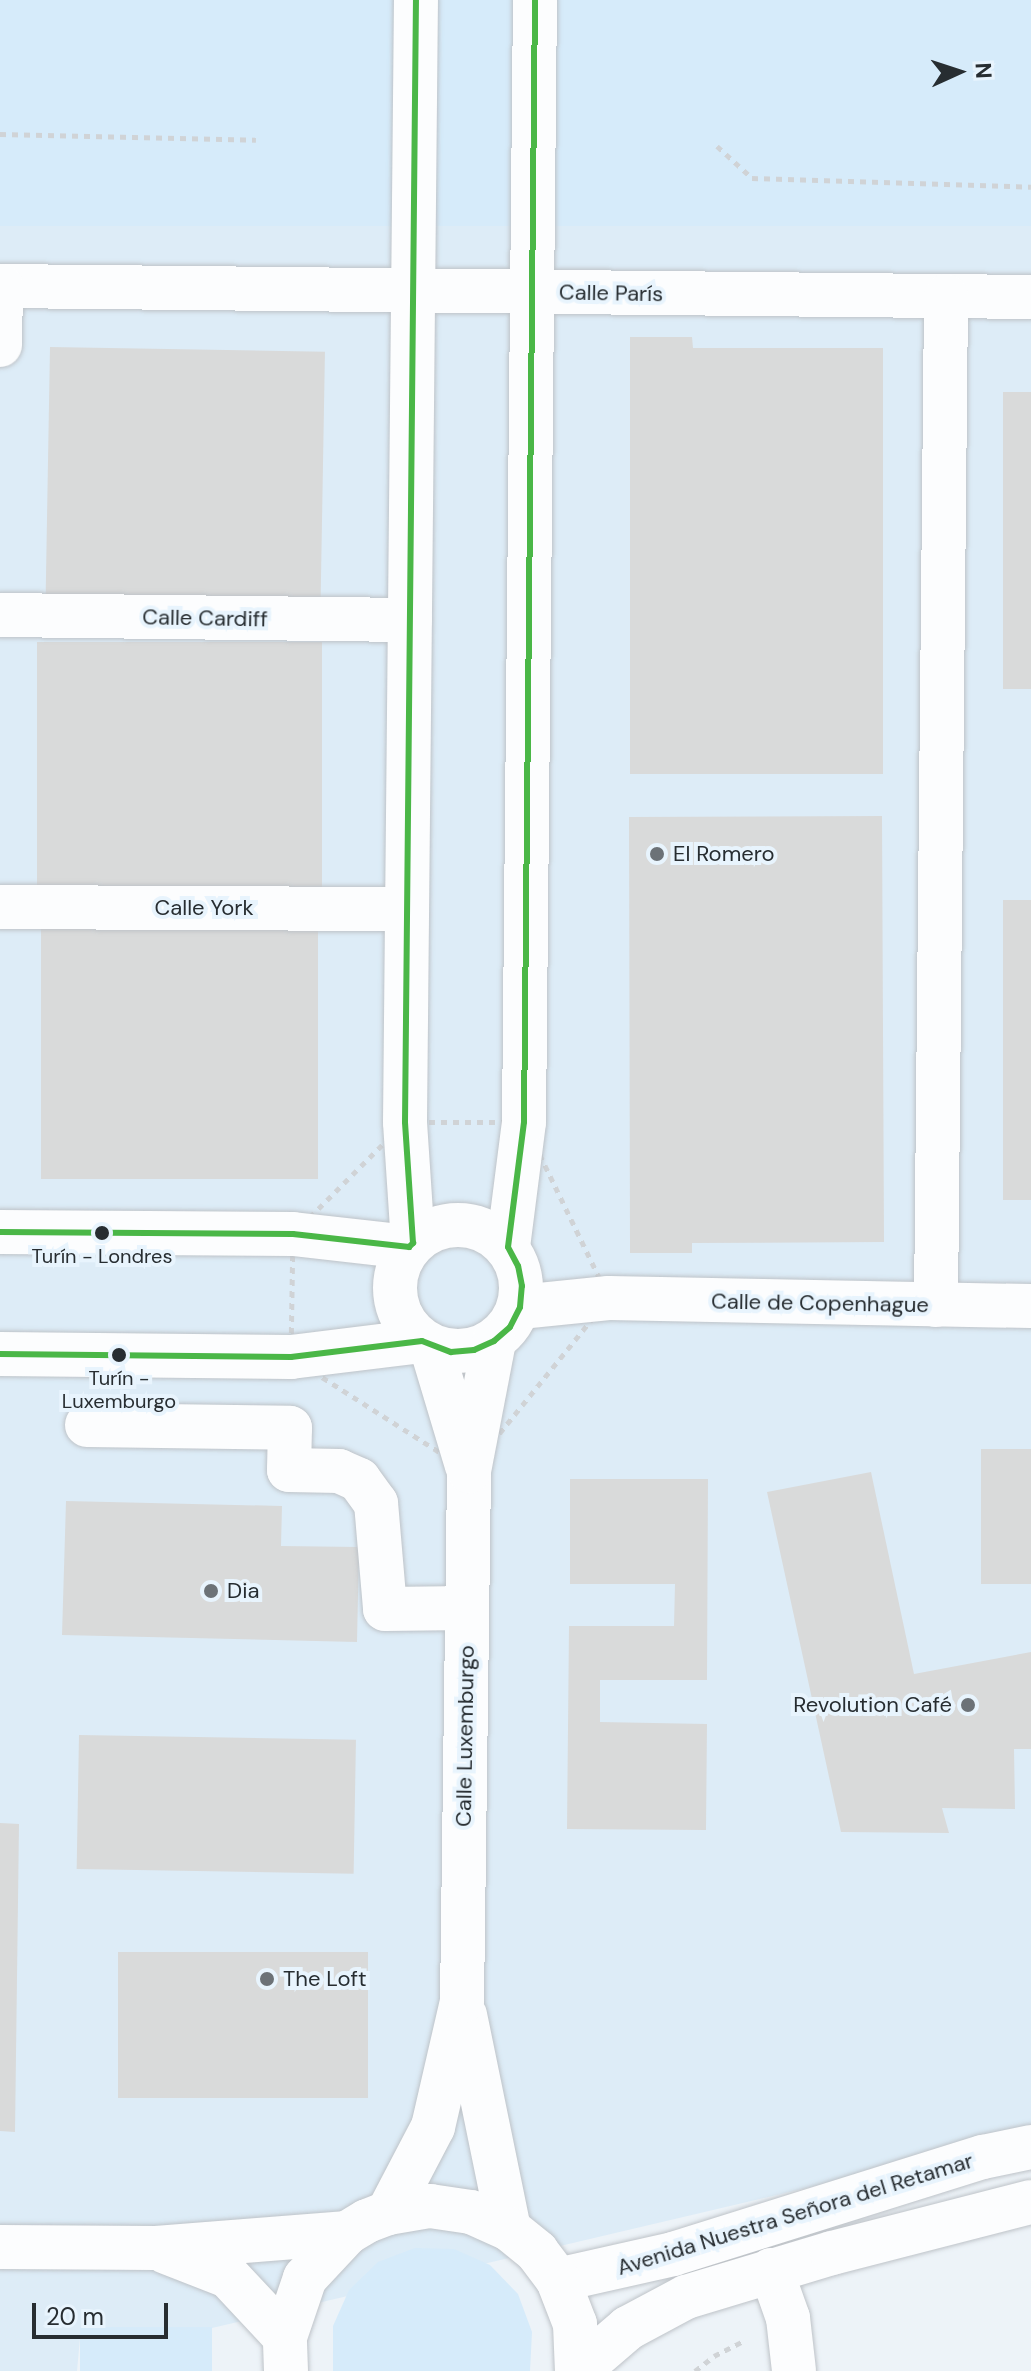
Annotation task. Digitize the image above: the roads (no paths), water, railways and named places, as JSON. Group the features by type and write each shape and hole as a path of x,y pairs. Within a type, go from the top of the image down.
{"street":[{"path":"416,0 405,1122 411,1245 396,1276 397,1307 407,1326 426,1343 451,1352 474,1350 494,1341 510,1327 515,1273 524,1122 535,0"},
{"path":"0,286 0,345"},
{"name":"Calle París","path":"0,286 1031,297"},
{"path":"936,1305 946,296"},
{"name":"Calle Cardiff","path":"0,615 410,620"},
{"name":"Calle York","path":"0,907 407,909"},
{"path":"0,1232 293,1234 411,1245 435,1228 461,1224 486,1231 515,1273"},
{"name":"Calle de Copenhague","path":"515,1273 609,1298 1031,1306"},
{"name":"Calle Luxemburgo","path":"388,2213 433,2127 462,2001 469,1471 494,1341"},
{"path":"0,1354 291,1357 426,1343"},
{"name":"Calle Luxemburgo","path":"426,1343 469,1471"},
{"path":"87,1425 290,1428 289,1470 339,1471 359,1480 376,1503 385,1609 467,1608"},
{"name":"Calle Luxemburgo","path":"462,2001 509,2229"},
{"name":"Avenida Nuestra Señora del Retamar","path":"558,2280 673,2254 983,2157 1031,2147"},
{"path":"577,2371 628,2328 686,2297 771,2270 1031,2202"},
{"path":"285,2354 305,2278 347,2233 388,2213 430,2206 471,2212 509,2229 537,2252 558,2280 575,2324 577,2371"},
{"path":"0,2247 156,2248 347,2233"},
{"path":"156,2248 228,2276 285,2354"},
{"path":"771,2270 788,2318 794,2371"}],"place":[{"name":"El Romero","path":"657,854"},
{"name":"Turín - Londres","path":"102,1233"},
{"name":"Turín - Luxemburgo","path":"119,1355"},
{"name":"Dia","path":"211,1591"},
{"name":"Revolution Café","path":"968,1705"},
{"name":"The Loft","path":"267,1979"}]}
